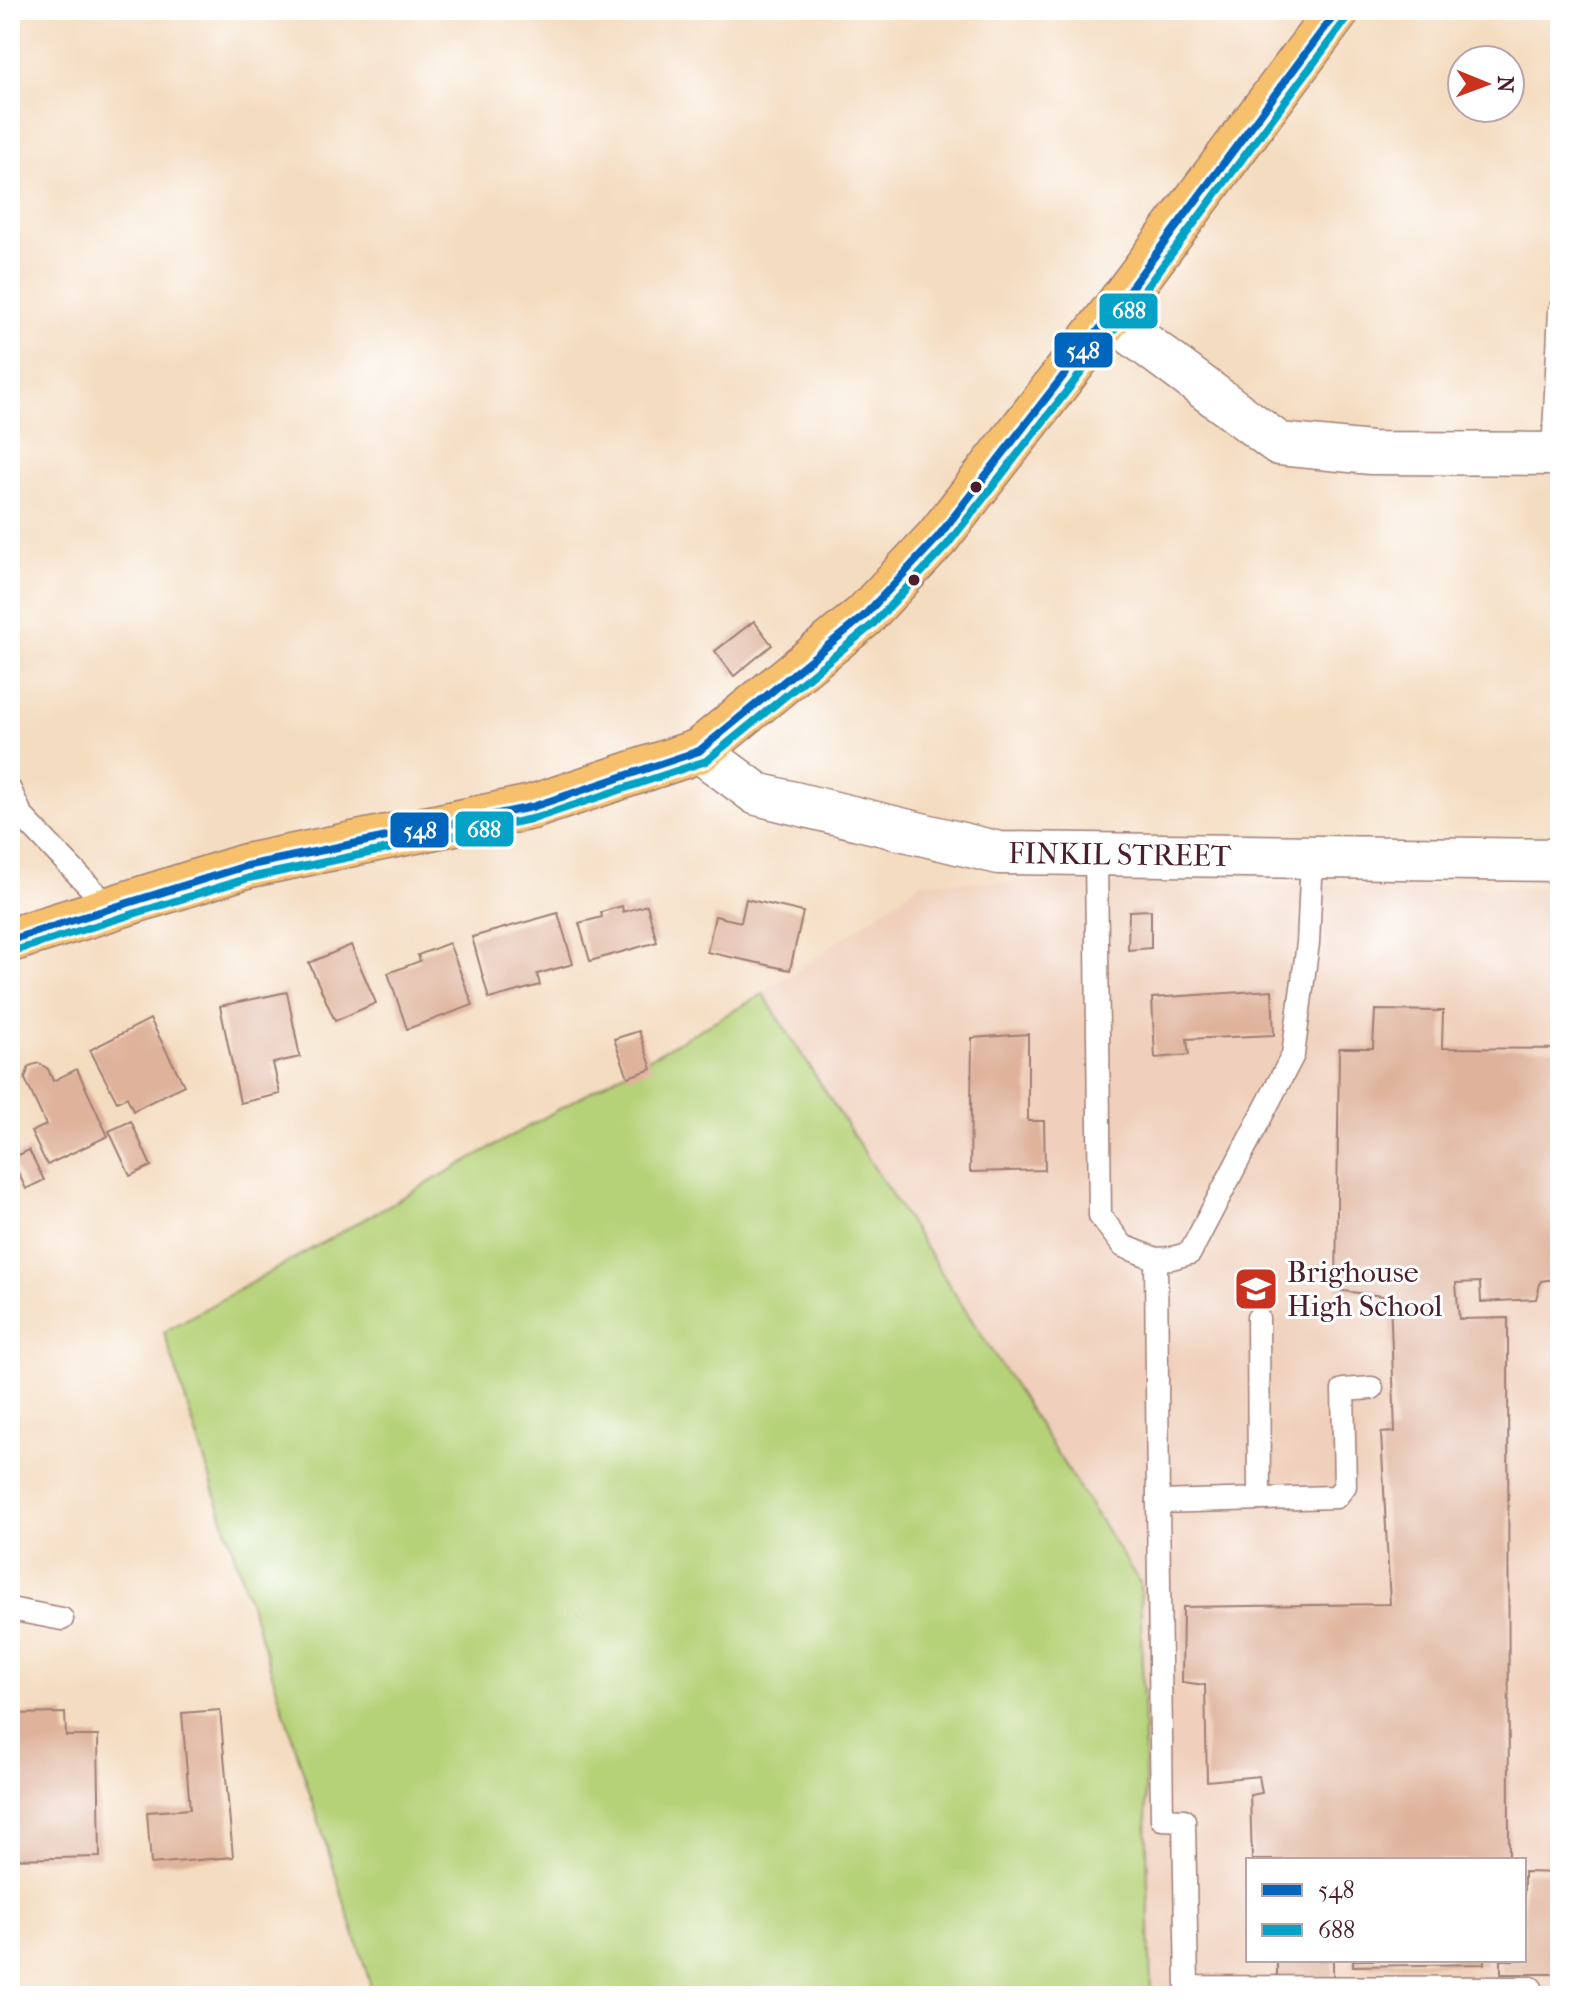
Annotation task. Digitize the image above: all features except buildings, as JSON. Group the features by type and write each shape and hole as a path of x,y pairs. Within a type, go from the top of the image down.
{"main road":[{"path":"10,940 246,866 532,807 699,751 864,616 938,537 1109,317 1338,10"}],"street":[{"path":"1109,317 1279,444 1371,453 1557,454"},
{"name":"FINKIL STREET","path":"699,751 757,794 999,853 1560,860"}],"lane":[{"path":"1557,454 1560,310"},
{"path":"10,790 22,816 111,909"},
{"path":"1096,854 1100,1216 1123,1246 1156,1259 1190,1253 1293,1055 1308,943 1312,857"},
{"path":"1156,1259 1162,1819 1184,1820 1187,1987 1531,1988"},
{"path":"1258,1318 1259,1499"},
{"path":"1158,1502 1336,1497 1345,1486 1343,1390 1372,1388"},
{"path":"10,1609 62,1619"}],"shaded area":[{"name":"Brighouse High School","path":"924,881 1560,888 1560,1996 1151,1996 1140,1583 763,994"}],"green space":[{"path":"763,994 1140,1583 1151,1996 374,1996 164,1332"}],"transit line":[{"name":"548","path":"10,940 246,866 532,807 699,751 864,616 938,537 1109,317 1338,10"},
{"name":"688","path":"14,951 249,878 536,818 706,761 872,625 947,545 1119,324 1348,17"}],"place":[{"name":"Brighouse High School","path":"1256,1289"}]}
